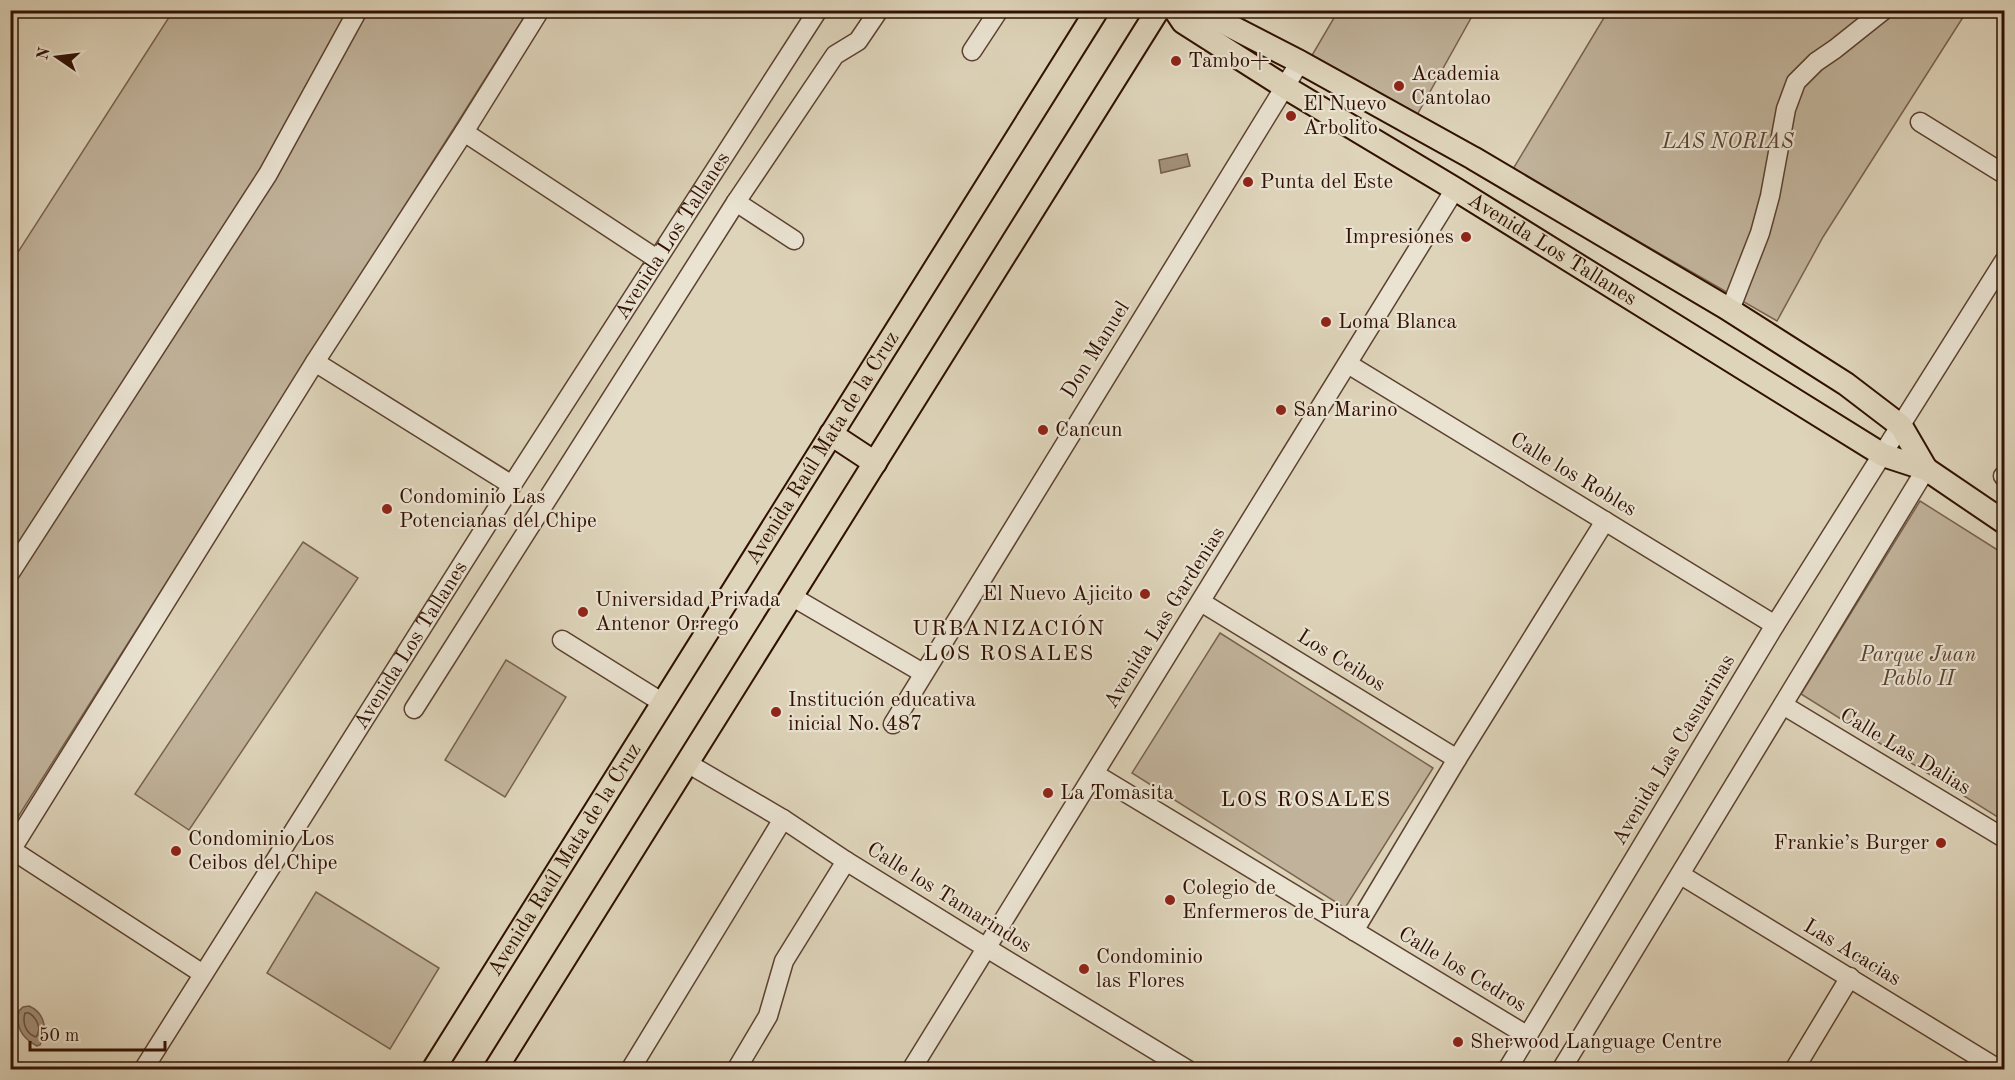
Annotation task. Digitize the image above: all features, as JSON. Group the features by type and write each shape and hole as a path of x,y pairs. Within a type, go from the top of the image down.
{"main road":[{"name":"Avenida Raúl Mata de la Cruz","path":"432,1070 1097,10"},
{"path":"495,1070 1158,10"},
{"name":"Avenida Los Tallanes","path":"1186,14 1300,62 1473,158 1730,310 1846,384 1901,426 1926,469"},
{"name":"Avenida Los Tallanes","path":"1186,14 1285,87 1455,189 1883,455 1926,469 2004,522"},
{"path":"831,434 875,463"}],"street":[{"path":"10,573 268,174 358,10"},
{"path":"203,974 11,851 315,362 540,10"},
{"name":"Avenida Los Tallanes","path":"143,1070 512,485 818,10"},
{"path":"414,709 735,202 835,55 858,41 879,10"},
{"path":"972,51 999,10"},
{"path":"1730,310 1760,233 1770,196 1786,110 1796,82 1816,62 1884,10"},
{"name":"Don Manuel","path":"893,724 1300,62"},
{"path":"1920,122 2004,174"},
{"path":"464,132 657,259"},
{"name":"Avenida Las Gardenias","path":"911,1070 1455,189"},
{"path":"735,202 794,240"},
{"name":"Avenida Las Casuarinas","path":"1507,1070 1775,625 2004,261"},
{"path":"315,362 512,485"},
{"name":"Calle los Robles","path":"1348,364 1775,625"},
{"path":"1561,1070 1926,469"},
{"path":"1354,931 1457,759 1605,521"},
{"path":"791,596 923,673"},
{"name":"Los Ceibos","path":"1202,602 1457,759"},
{"path":"562,639 663,703"},
{"name":"Calle Las Dalias","path":"1782,705 2004,837"},
{"name":"Calle los Tamarindos","path":"687,763 783,819 846,861 1188,1070"},
{"name":"Calle los Cedros","path":"1095,774 1528,1036"},
{"path":"630,1070 783,819"},
{"path":"736,1070 768,1016 784,961 846,861"},
{"name":"Las Acacias","path":"1681,875 2000,1070"},
{"path":"1794,1070 1850,977"}],"green space":[{"path":"173,11 528,11 11,828 11,263"},
{"name":"Academia Cantolao","path":"1338,11 1457,11 1471,18 1417,115 1311,57"},
{"name":"LAS NORIAS","path":"1608,11 1967,11 1823,237 1777,321 1513,169"},
{"name":"Parque Juan Pablo II","path":"1920,501 2004,554 2004,821 1801,694"},
{"path":"303,542 358,578 189,830 135,794"},
{"path":"1220,633 1433,768 1345,908 1132,773"},
{"path":"506,660 566,697 505,797 445,760"},
{"path":"316,892 439,968 390,1049 267,973"}],"water":[{"path":"1187,154 1190,166 1161,173 1159,160"},
{"path":"29,1006 39,1013 43,1022 44,1034 40,1045 37,1046 24,1036 18,1022 19,1011"}],"place":[{"name":"Tambo+","path":"1176,61"},
{"name":"Academia Cantolao","path":"1399,86"},
{"name":"El Nuevo Arbolito","path":"1291,116"},
{"name":"Punta del Este","path":"1248,182"},
{"name":"Impresiones","path":"1466,237"},
{"name":"Loma Blanca","path":"1326,322"},
{"name":"San Marino","path":"1281,410"},
{"name":"Cancun","path":"1043,430"},
{"name":"Condominio Las Potencianas del Chipe","path":"387,509"},
{"name":"El Nuevo Ajicito","path":"1145,594"},
{"name":"Universidad Privada Antenor Orrego","path":"583,612"},
{"name":"Institución educativa inicial No. 487","path":"776,712"},
{"name":"La Tomasita","path":"1048,793"},
{"name":"Frankie’s Burger","path":"1941,843"},
{"name":"Condominio Los Ceibos del Chipe","path":"176,851"},
{"name":"Colegio de Enfermeros de Piura","path":"1170,900"},
{"name":"Condominio las Flores","path":"1084,969"},
{"name":"Sherwood Language Centre","path":"1458,1042"}],"district":[{"name":"URBANIZACIÓN LOS ROSALES","path":"1009,642"},
{"name":"LOS ROSALES","path":"1306,800"}]}
